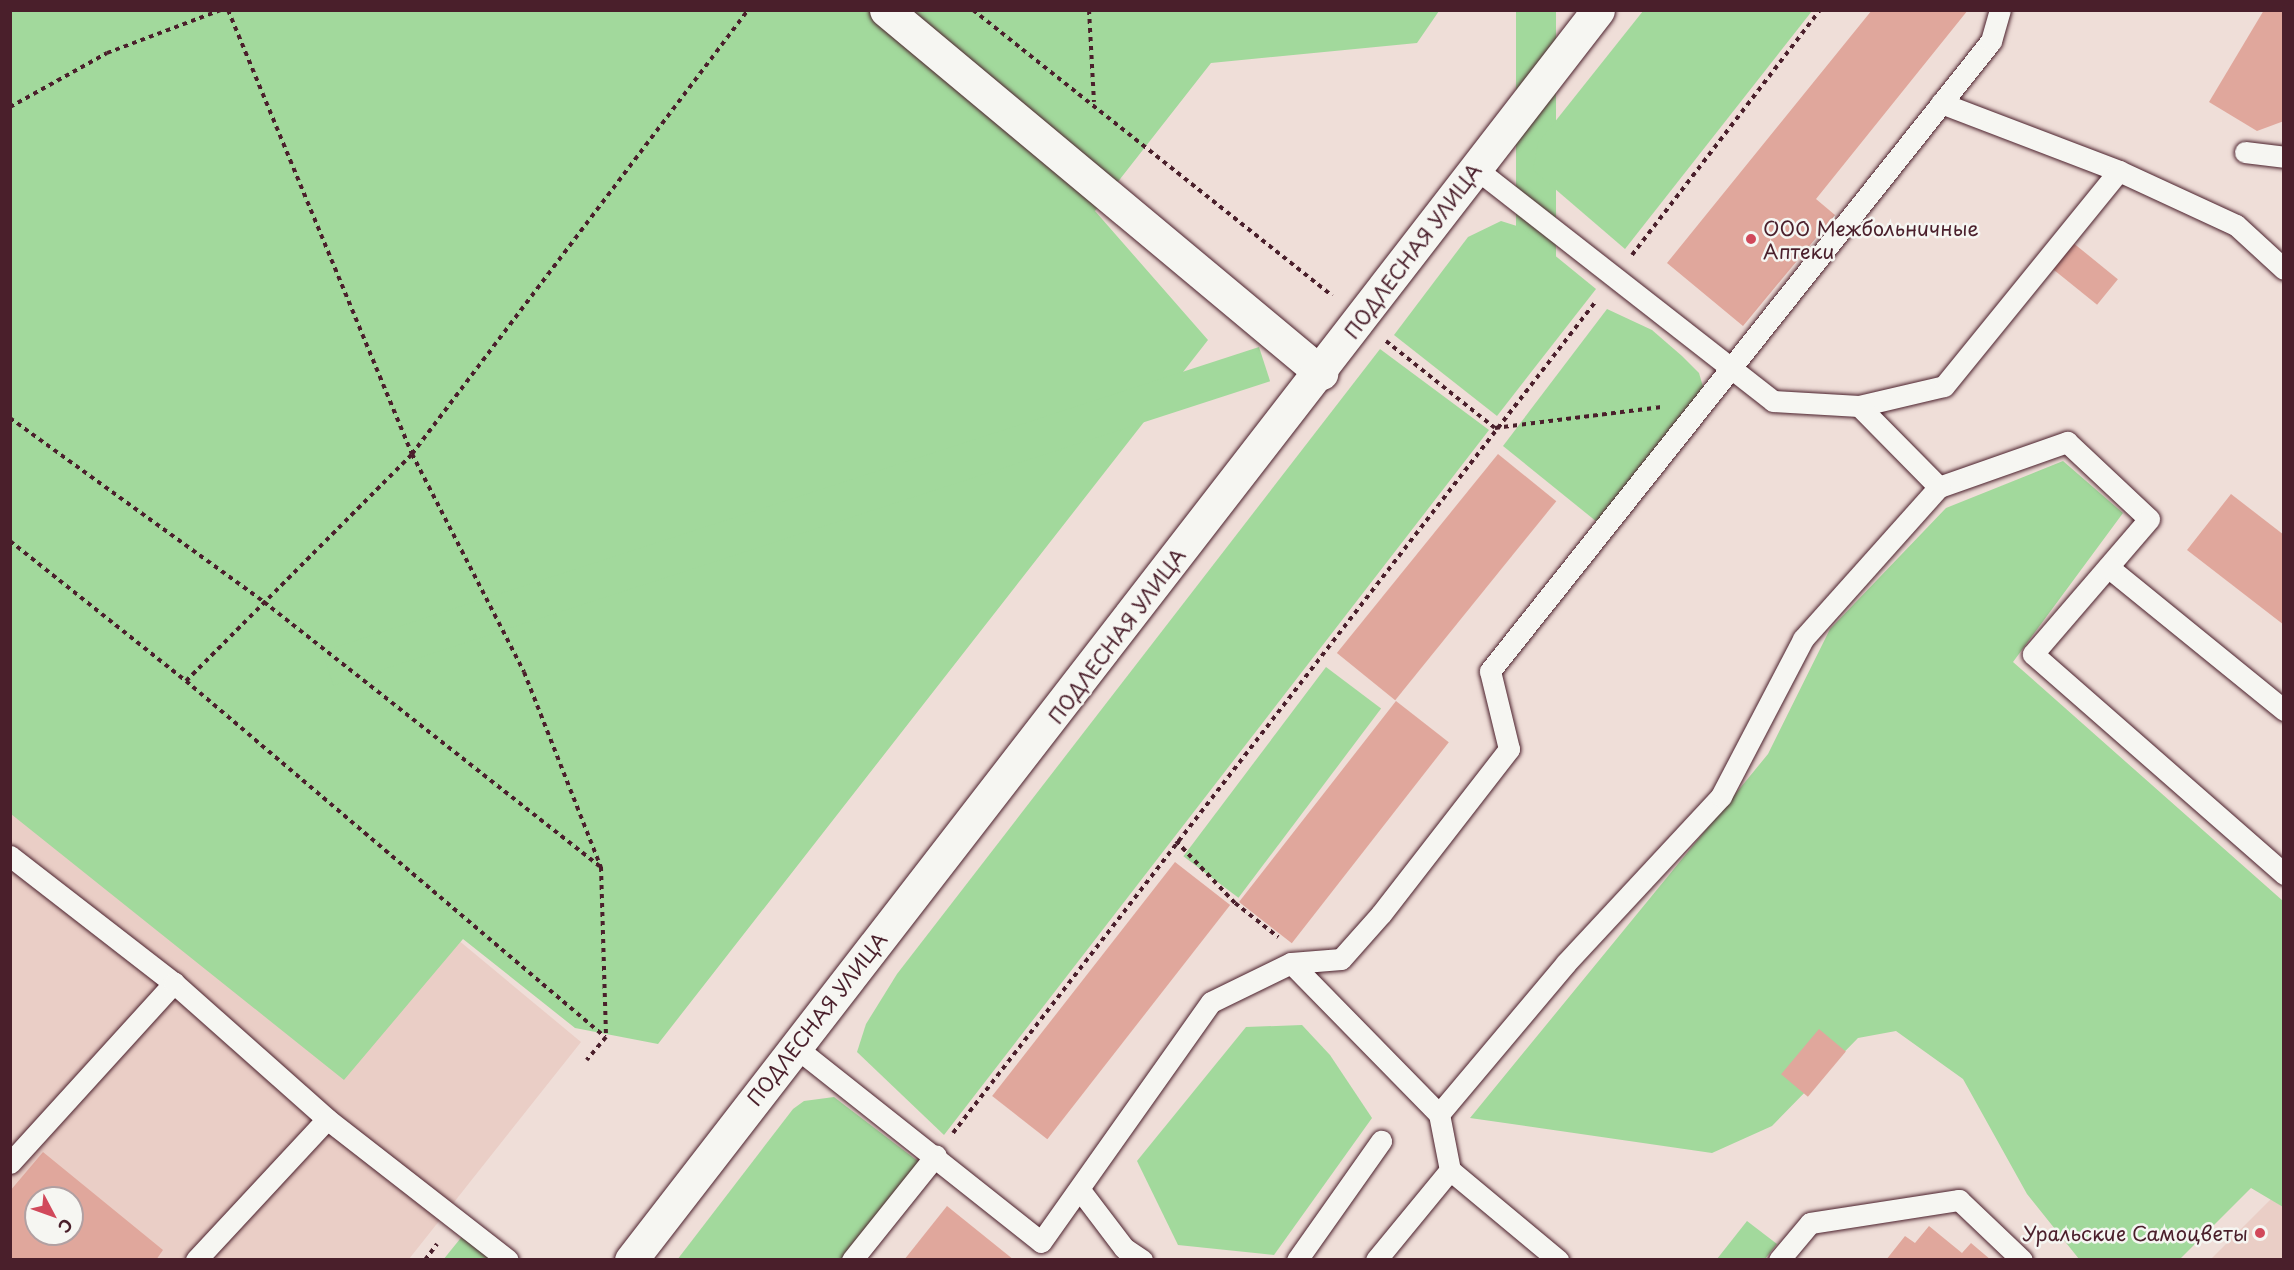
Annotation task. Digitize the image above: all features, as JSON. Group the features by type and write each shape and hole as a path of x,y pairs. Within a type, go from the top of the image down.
{"main road":[{"path":"886,10 1321,373"},
{"name":"ПОДЛЕСНАЯ УЛИЦА","path":"631,1260 794,1047 1321,373 1475,168 1598,10"}],"lane":[{"path":"794,1047 936,1155 1041,1251 1080,1190 1211,1002 1289,954 1341,959 1509,748 1490,671 1701,402 1990,41 2000,10"},
{"path":"1941,103 2119,171 2236,225 2283,269"},
{"path":"2245,152 2283,157"},
{"path":"1475,168 1773,401 1859,406 1944,386 2119,171"},
{"path":"1859,406 1939,487"},
{"path":"1439,1114 1566,963 1720,796 1803,639 1939,487 2067,442 2149,519 2033,654 2283,874"},
{"path":"2108,567 2283,711"},
{"path":"10,856 174,983 327,1119 508,1260"},
{"path":"1289,954 1439,1114 1450,1170 1558,1260"},
{"path":"10,1163 174,983"},
{"path":"196,1260 327,1119"},
{"path":"1297,1260 1381,1142"},
{"path":"852,1260 936,1155"},
{"path":"1376,1260 1450,1170"},
{"path":"1080,1190 1124,1248 1142,1260"},
{"path":"1779,1260 1810,1222 1959,1200 2022,1260"}],"path":[{"path":"10,107 106,53 221,10"},
{"path":"228,10 412,454 524,672 601,867 606,1037 587,1060"},
{"path":"186,681 412,454 748,10"},
{"path":"974,10 1094,102 1495,428 1701,402"},
{"path":"1089,10 1094,102"},
{"path":"936,1155 1176,841 1820,10"},
{"path":"10,417 264,602 601,867"},
{"path":"10,542 186,681 606,1037"},
{"path":"1176,841 1235,903 1289,954"}],"shaded area":[{"path":"10,568 581,1042 409,1259 11,1259"},
{"name":"Уральские Самоцветы","path":"2271,1199 2283,1207 2283,1259 2211,1259"}],"green space":[{"path":"10,11 1439,11 1417,43 1211,63 1095,211 1208,340 658,1044 575,1028 463,939 344,1080 11,814"},
{"path":"1516,11 1556,11 1556,339 1516,339"},
{"path":"1643,11 1812,11 1625,249 1533,170 1538,143"},
{"path":"1501,221 1520,227 1596,289 1497,416 1394,335 1468,237"},
{"path":"1607,309 1652,330 1699,373 1704,390 1597,522 1503,446"},
{"path":"1259,347 1270,381 333,686 322,651"},
{"path":"1380,349 1489,430 944,1135 857,1052 866,1024 897,974"},
{"path":"2063,461 2123,513 2013,662 2283,901 2283,1207 2251,1188 2180,1259 2079,1259 2027,1194 1963,1079 1896,1031 1858,1038 1772,1126 1712,1153 1470,1118 1768,754 1830,629 1946,508"},
{"path":"1326,667 1381,709 1238,898 1183,856"},
{"path":"1302,1025 1330,1055 1372,1118 1274,1255 1178,1245 1137,1161 1246,1027"},
{"path":"834,1097 923,1165 845,1259 677,1260 793,1109 804,1101"},
{"path":"1747,1221 1777,1244 1765,1259 1717,1259"},
{"path":"464,1234 494,1260 443,1260"}],"building":[{"path":"1872,10 1968,10 1816,199 1835,215 1743,326 1667,263"},
{"path":"2264,10 2284,10 2284,121 2257,131 2209,102"},
{"path":"2072,242 2118,279 2097,305 2051,268"},
{"path":"1498,454 1556,501 1395,700 1337,653"},
{"path":"2231,494 2284,535 2284,625 2187,550"},
{"path":"1396,701 1449,742 1292,943 1239,902"},
{"path":"1175,862 1230,905 1047,1139 992,1096"},
{"path":"1819,1029 1846,1051 1808,1097 1781,1074"},
{"path":"43,1152 163,1250 156,1260 10,1260 10,1191"},
{"path":"947,1206 1014,1260 904,1260"},
{"path":"1929,1226 1962,1253 1971,1243 1991,1260 1886,1260 1905,1236 1915,1243"}],"place":[{"name":"ООО Межбольничные Аптеки","path":"1751,239"},
{"name":"Уральские Самоцветы","path":"2260,1233"}]}
